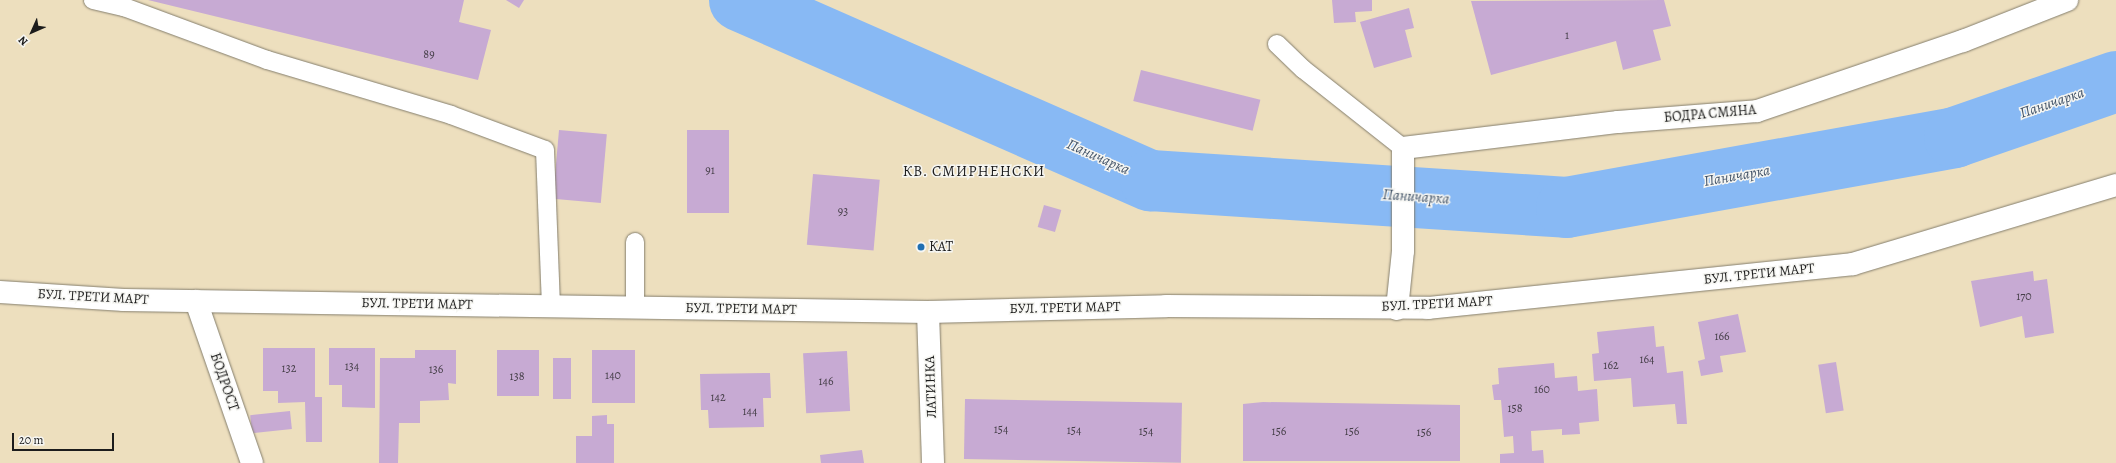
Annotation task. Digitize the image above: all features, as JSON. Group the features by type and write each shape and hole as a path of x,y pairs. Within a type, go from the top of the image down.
{"street":[{"name":"БОДРА СМЯНА","path":"1402,157 1618,122 1757,111 1963,41 2067,0"},
{"path":"1397,309 1403,251 1402,157"},
{"name":"БУЛ. ТРЕТИ МАРТ","path":"0,292 196,301 928,312 1302,305 1397,309 1853,264 2116,185"},
{"name":"БОДРОСТ","path":"196,301 252,463"},
{"name":"ЛАТИНКА","path":"928,312 933,463"}],"lane":[{"path":"93,0 124,7 267,60 451,115 545,150 551,306"},
{"path":"1277,44 1402,157"},
{"path":"635,242 635,308"}],"building":[{"path":"148,0 464,0 459,22 491,30 478,80"},
{"path":"506,0 524,0 519,8"},
{"path":"1332,0 1372,0 1372,11 1355,12 1356,22 1334,23"},
{"path":"1664,0 1671,26 1653,30 1661,60 1623,70 1616,41 1491,75 1471,1"},
{"path":"1409,8 1414,28 1405,30 1412,57 1374,68 1360,22"},
{"path":"1141,70 1260,100 1253,131 1133,101"},
{"path":"559,130 607,134 601,203 553,199"},
{"path":"687,130 729,130 729,213 687,213"},
{"path":"813,174 880,180 874,251 807,245"},
{"path":"1044,205 1061,210 1055,232 1038,227"},
{"path":"2033,271 2034,281 2047,279 2054,333 2025,338 2022,316 1980,327 1971,281"},
{"path":"1738,314 1746,352 1720,356 1723,372 1701,376 1698,361 1705,359 1698,322"},
{"path":"1654,326 1656,347 1664,346 1667,373 1683,371 1687,424 1677,424 1675,404 1633,407 1631,378 1594,381 1592,354 1599,353 1597,332"},
{"path":"263,348 315,348 315,397 322,397 322,442 306,442 305,402 278,403 278,391 263,391"},
{"path":"329,348 375,348 375,408 342,407 342,385 329,385"},
{"path":"415,350 456,350 456,384 448,383 449,400 420,401 420,423 399,423 398,463 379,463 380,358 415,358"},
{"path":"497,350 539,350 539,396 497,396"},
{"path":"592,350 635,350 635,403 592,403"},
{"path":"847,351 850,411 806,413 803,353"},
{"path":"553,358 571,358 571,399 553,399"},
{"path":"1836,362 1844,410 1826,413 1818,365"},
{"path":"1554,363 1555,378 1577,376 1578,391 1597,389 1599,421 1579,423 1580,434 1562,435 1562,429 1531,431 1532,451 1543,450 1544,463 1500,463 1500,454 1514,453 1513,436 1504,437 1501,400 1494,400 1492,385 1499,384 1498,368"},
{"path":"770,373 771,398 763,398 764,427 709,428 708,410 701,410 700,374"},
{"path":"965,399 1182,403 1181,463 964,459"},
{"path":"1263,402 1460,405 1460,461 1243,461 1243,404"},
{"path":"290,411 292,429 252,433 250,415"},
{"path":"607,415 607,424 614,424 614,463 576,463 576,436 592,436 592,416"},
{"path":"862,450 864,463 821,463 820,455"}],"waterway":[{"name":"Паничарка","path":"739,0 1150,180 1566,207 1954,137 2116,81"}],"place":[{"name":"КАТ","path":"921,247"}],"district":[{"name":"КВ. СМИРНЕНСКИ","path":"974,172"}]}
